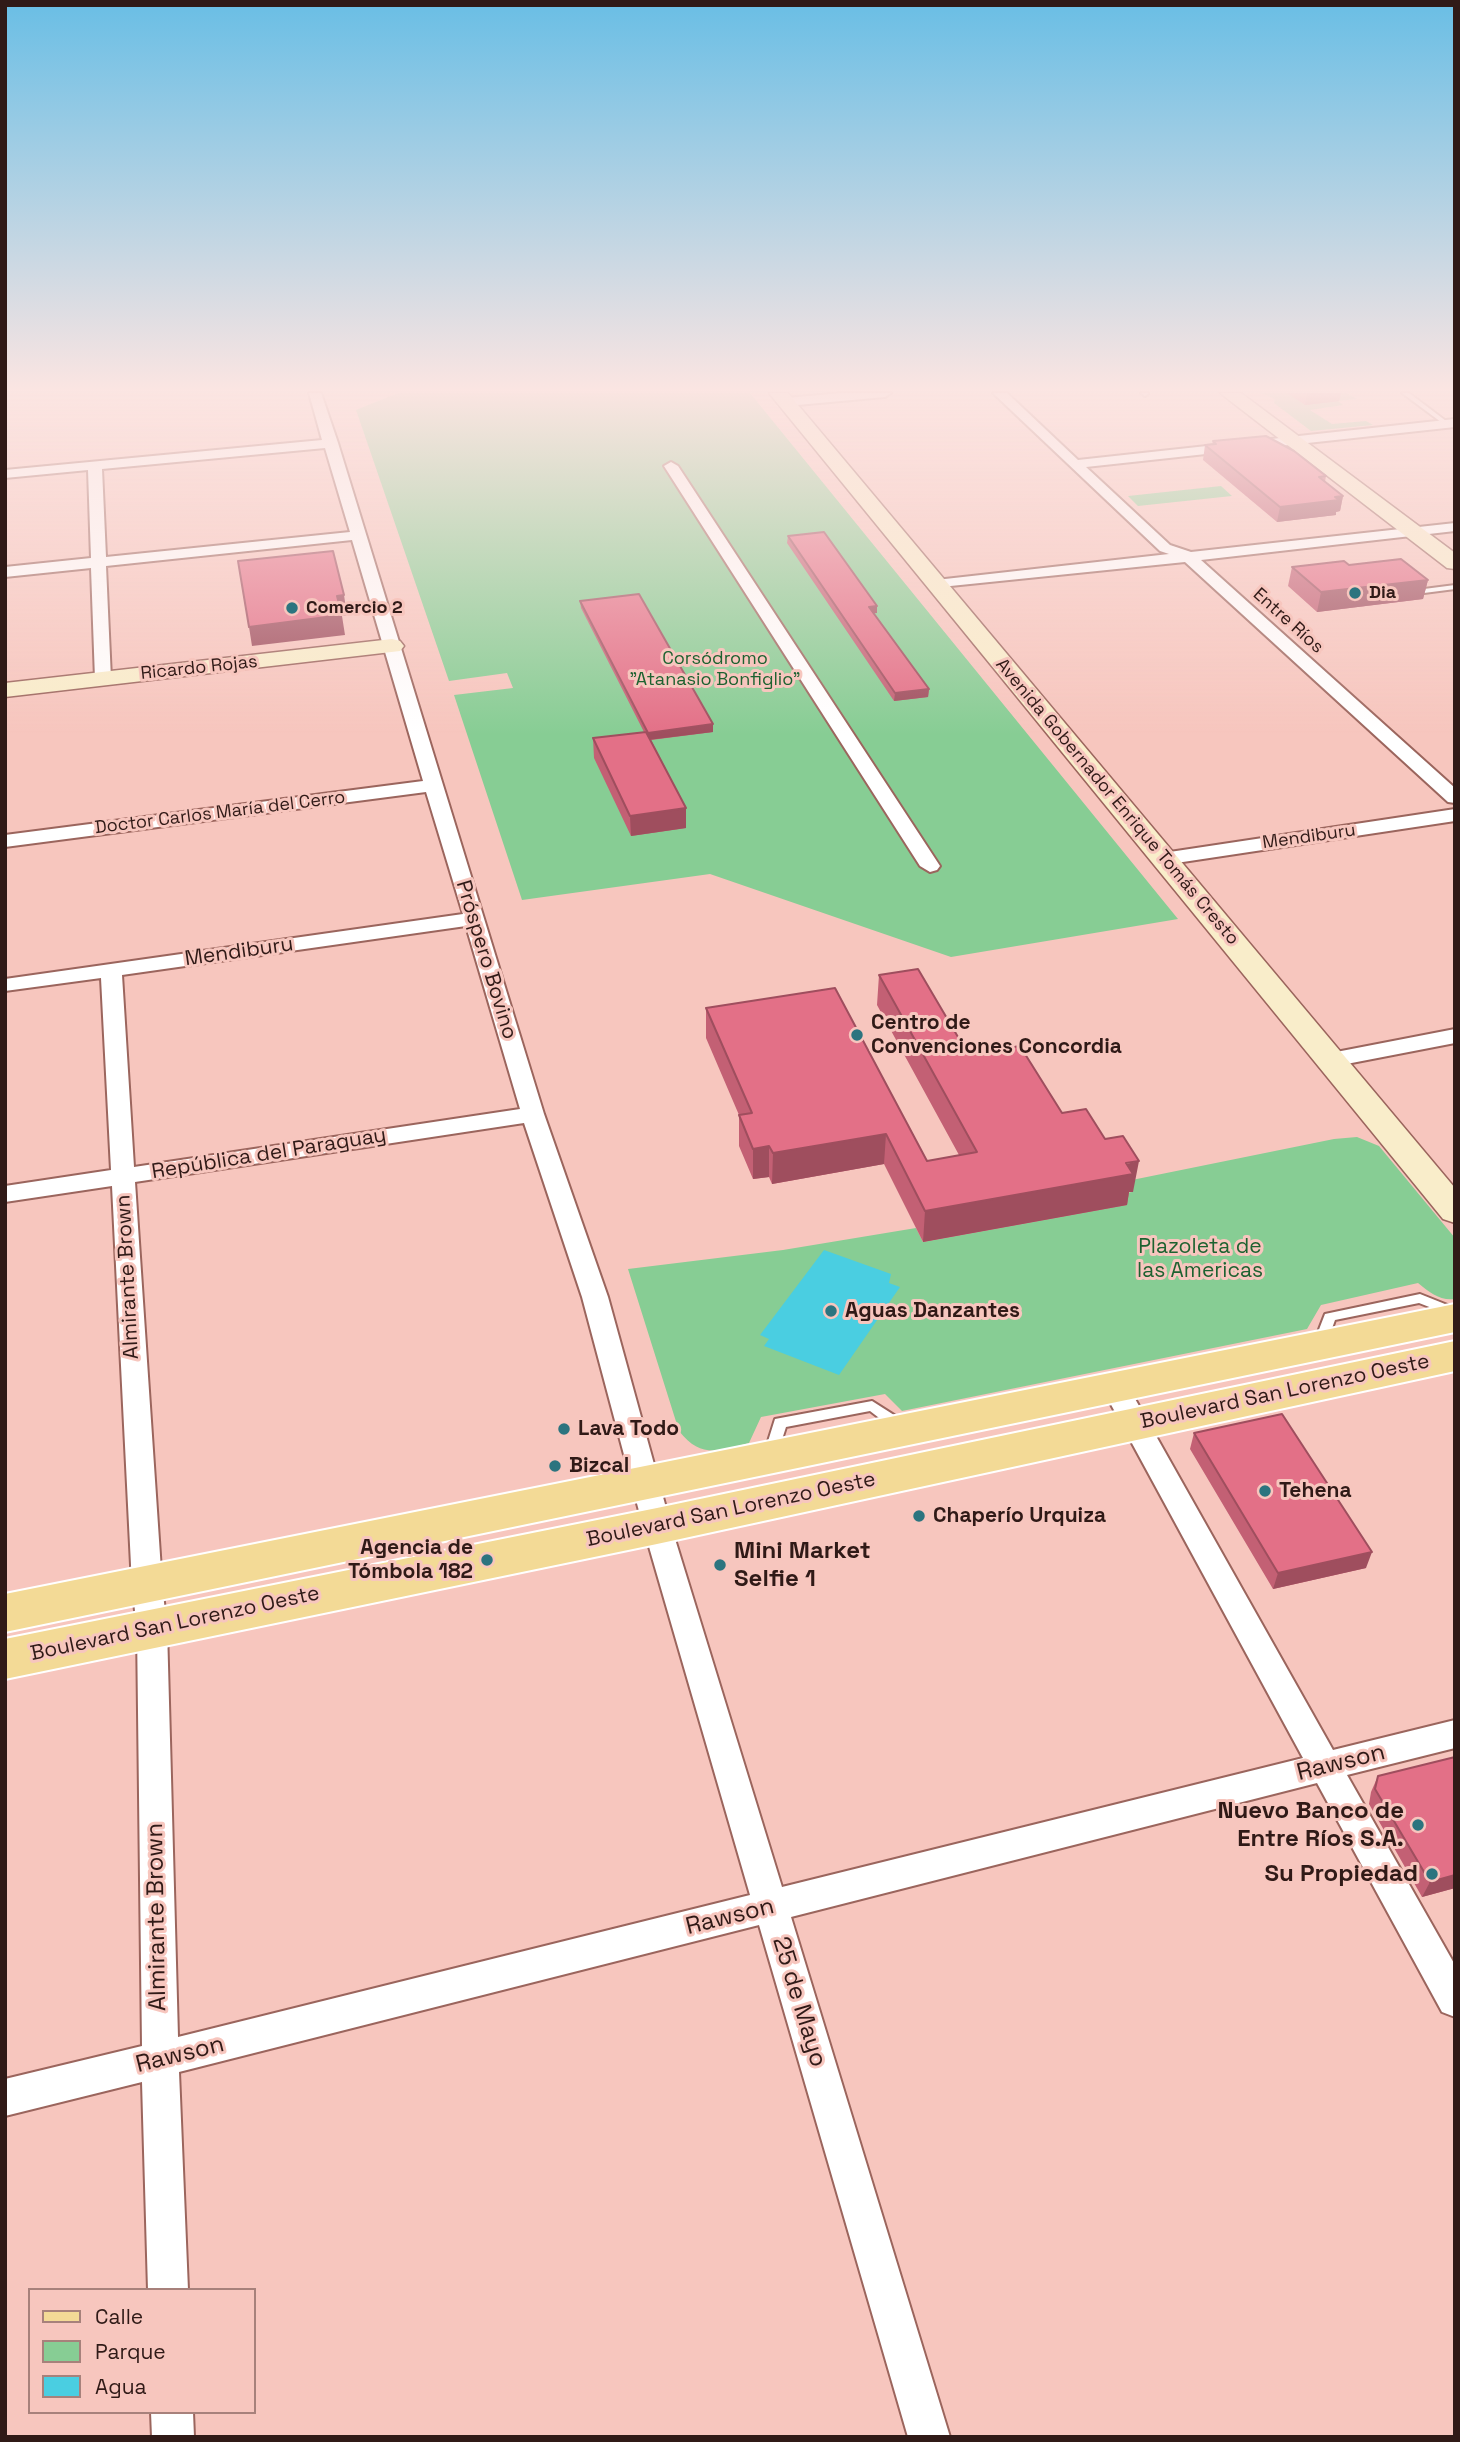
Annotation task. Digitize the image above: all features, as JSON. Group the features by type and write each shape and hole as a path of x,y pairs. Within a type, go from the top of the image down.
{"main road":[{"name":"Boulevard San Lorenzo Oeste","path":"5,1613 149,1607 657,1526 1125,1406 1320,1345 1455,1316"},
{"name":"Boulevard San Lorenzo Oeste","path":"5,1659 149,1607 645,1485 770,1458 906,1431 1125,1406 1455,1356"}],"street":[{"path":"97,507 103,678"},
{"name":"Próspero Bovino","path":"350,507 533,1114 595,1297 657,1526"},
{"path":"698,507 930,866"},
{"name":"Avenida Gobernador Enrique Tomás Cresto","path":"872,507 1455,1211"},
{"name":"Entre Ríos","path":"1122,507 1165,548 1188,556 1455,798"},
{"path":"1380,507 1455,563"},
{"path":"936,585 1455,527"},
{"path":"5,572 359,535"},
{"name":"Ricardo Rojas","path":"5,690 392,646"},
{"name":"Doctor Carlos María del Cerro","path":"5,841 435,785"},
{"name":"Mendiburu","path":"1163,859 1455,816"},
{"name":"Mendiburu","path":"5,985 473,919"},
{"name":"Almirante Brown","path":"111,969 149,1607 168,2288"},
{"path":"1331,1060 1455,1037"},
{"name":"República del Paraguay","path":"5,1194 533,1114"},
{"path":"1125,1406 1455,2000"},
{"name":"25 de Mayo","path":"657,1526 929,2437"},
{"name":"Rawson","path":"5,2098 1455,1734"},
{"path":"172,2414 173,2437"}],"lane":[{"path":"1424,591 1455,587"}],"green space":[{"name":"Corsódromo \"Atanasio Bonfiglio\"","path":"389,507 843,507 1178,919 951,957 710,874 522,900 454,695 513,688 507,673 449,681"},
{"name":"Plazoleta de las Americas","path":"1357,1137 1379,1146 1455,1238 1455,1299 1440,1297 1418,1283 1321,1305 1307,1329 902,1411 885,1394 761,1417 749,1443 719,1450 695,1446 679,1431 628,1269 783,1250 916,1228 923,1242 1126,1205 1120,1194 1132,1192 1127,1181 1334,1139"}],"water":[{"name":"Aguas Danzantes","path":"824,1250 891,1274 889,1283 900,1287 839,1375 764,1346 769,1339 760,1335"}],"building":[{"path":"824,532 877,606 869,607 929,689 895,693 788,536"},
{"path":"333,551 344,595 337,596 342,615 249,627 238,561"},
{"path":"1401,559 1428,580 1321,592 1292,567 1344,561 1349,565"},
{"path":"639,594 713,724 648,733 580,601"},
{"path":"646,732 686,808 630,816 593,738"},
{"path":"918,969 968,1054 1020,1046 1062,1113 1086,1109 1105,1139 1123,1136 1139,1161 1126,1163 1133,1174 925,1211 886,1134 773,1153 769,1146 753,1149 739,1115 752,1113 706,1008 835,988 927,1161 977,1152 879,975"},
{"name":"Tehena","path":"1282,1414 1372,1552 1278,1573 1194,1433"},
{"name":"Nuevo Banco de Entre Ríos S.A.","path":"1455,1757 1455,1875 1430,1882 1375,1789 1378,1776"}],"place":[{"name":"Dia","path":"1355,593"},
{"name":"Comercio 2","path":"292,608"},
{"name":"Centro de Convenciones Concordia","path":"857,1035"},
{"name":"Aguas Danzantes","path":"831,1311"},
{"name":"Lava Todo","path":"564,1429"},
{"name":"Bizcal","path":"555,1466"},
{"name":"Tehena","path":"1265,1491"},
{"name":"Chaperío Urquiza","path":"919,1516"},
{"name":"Agencia de Tómbola 182","path":"487,1560"},
{"name":"Mini Market Selfie 1","path":"720,1565"},
{"name":"Nuevo Banco de Entre Ríos S.A.","path":"1418,1825"},
{"name":"Su Propiedad","path":"1432,1874"}]}
